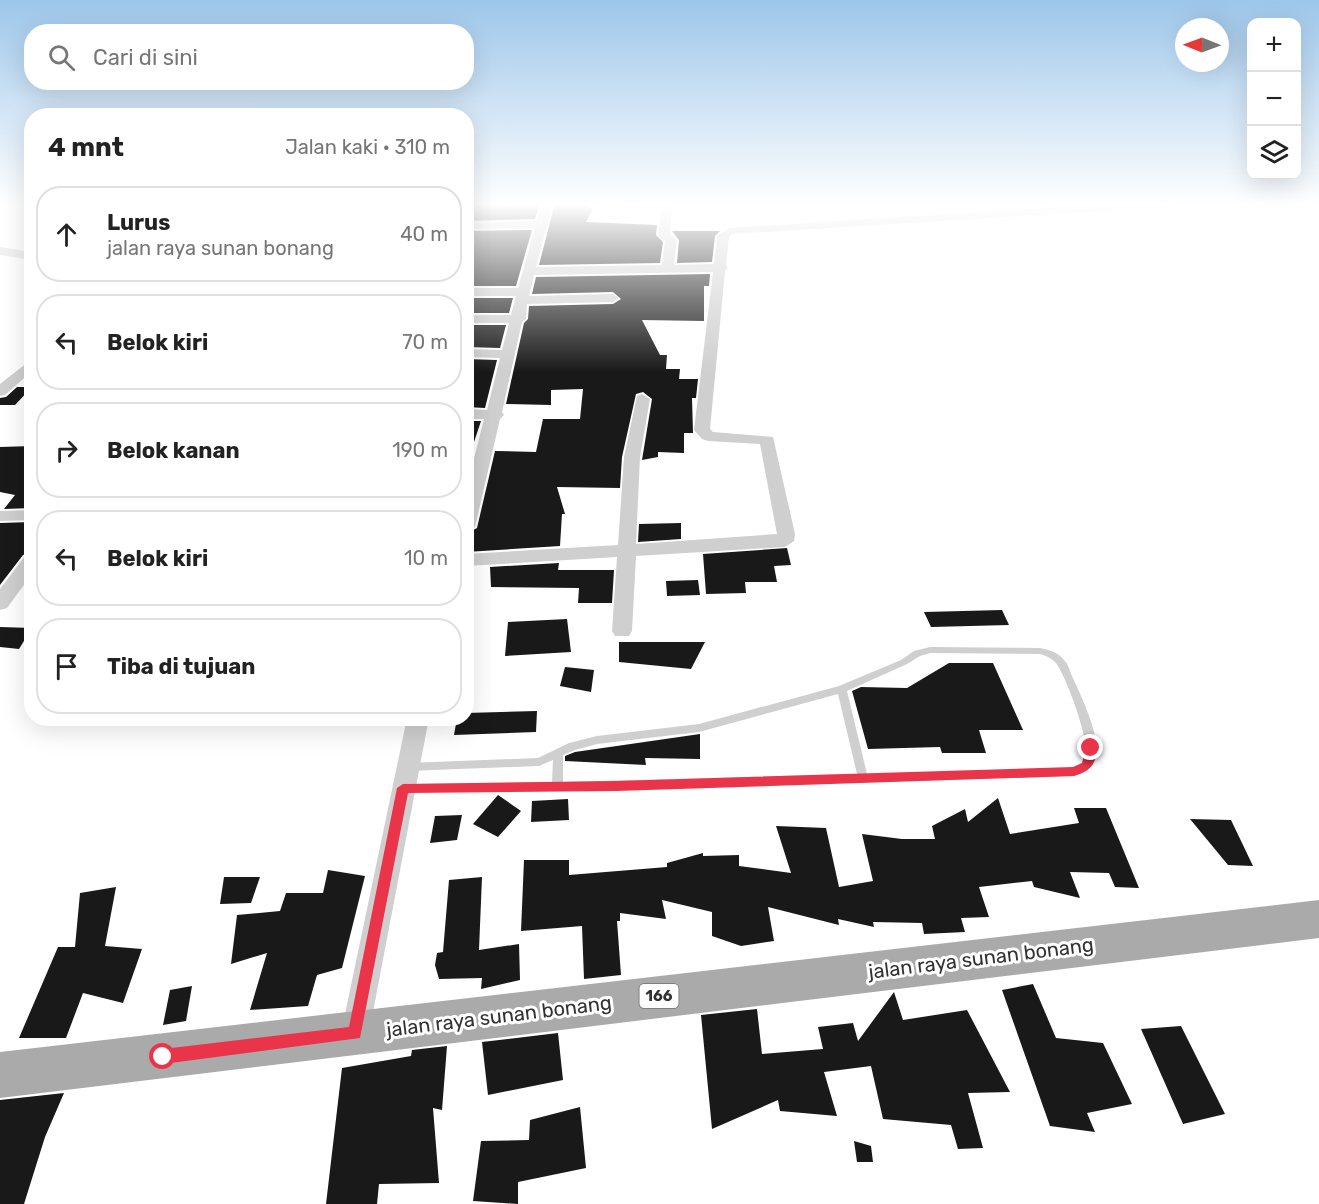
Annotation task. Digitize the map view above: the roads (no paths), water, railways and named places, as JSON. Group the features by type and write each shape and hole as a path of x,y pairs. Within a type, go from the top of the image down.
{"main road":[{"name":"jalan raya sunan bonang","path":"0,1075 1319,919"}],"street":[{"path":"474,492 496,415 533,259"},
{"path":"668,259 668,268"},
{"path":"474,560 776,543 786,539 767,440 708,436 702,430 712,325 722,259"},
{"path":"529,272 722,268"},
{"path":"474,293 614,298"},
{"path":"474,319 519,320"},
{"path":"474,353 510,354"},
{"path":"0,392 24,370"},
{"path":"622,631 632,457 642,399"},
{"path":"474,414 496,415"},
{"path":"0,516 24,515"},
{"path":"0,603 24,571"},
{"path":"355,1033 416,726"}],"lane":[{"path":"930,650 1040,651 1052,654 1060,662 1090,732 1090,759 1086,766 1074,772 557,787 406,778 521,765 558,756 573,746 597,740 699,728 842,689 904,662 917,653 930,650"},
{"path":"842,689 863,778"},
{"path":"557,787 558,756"}]}
